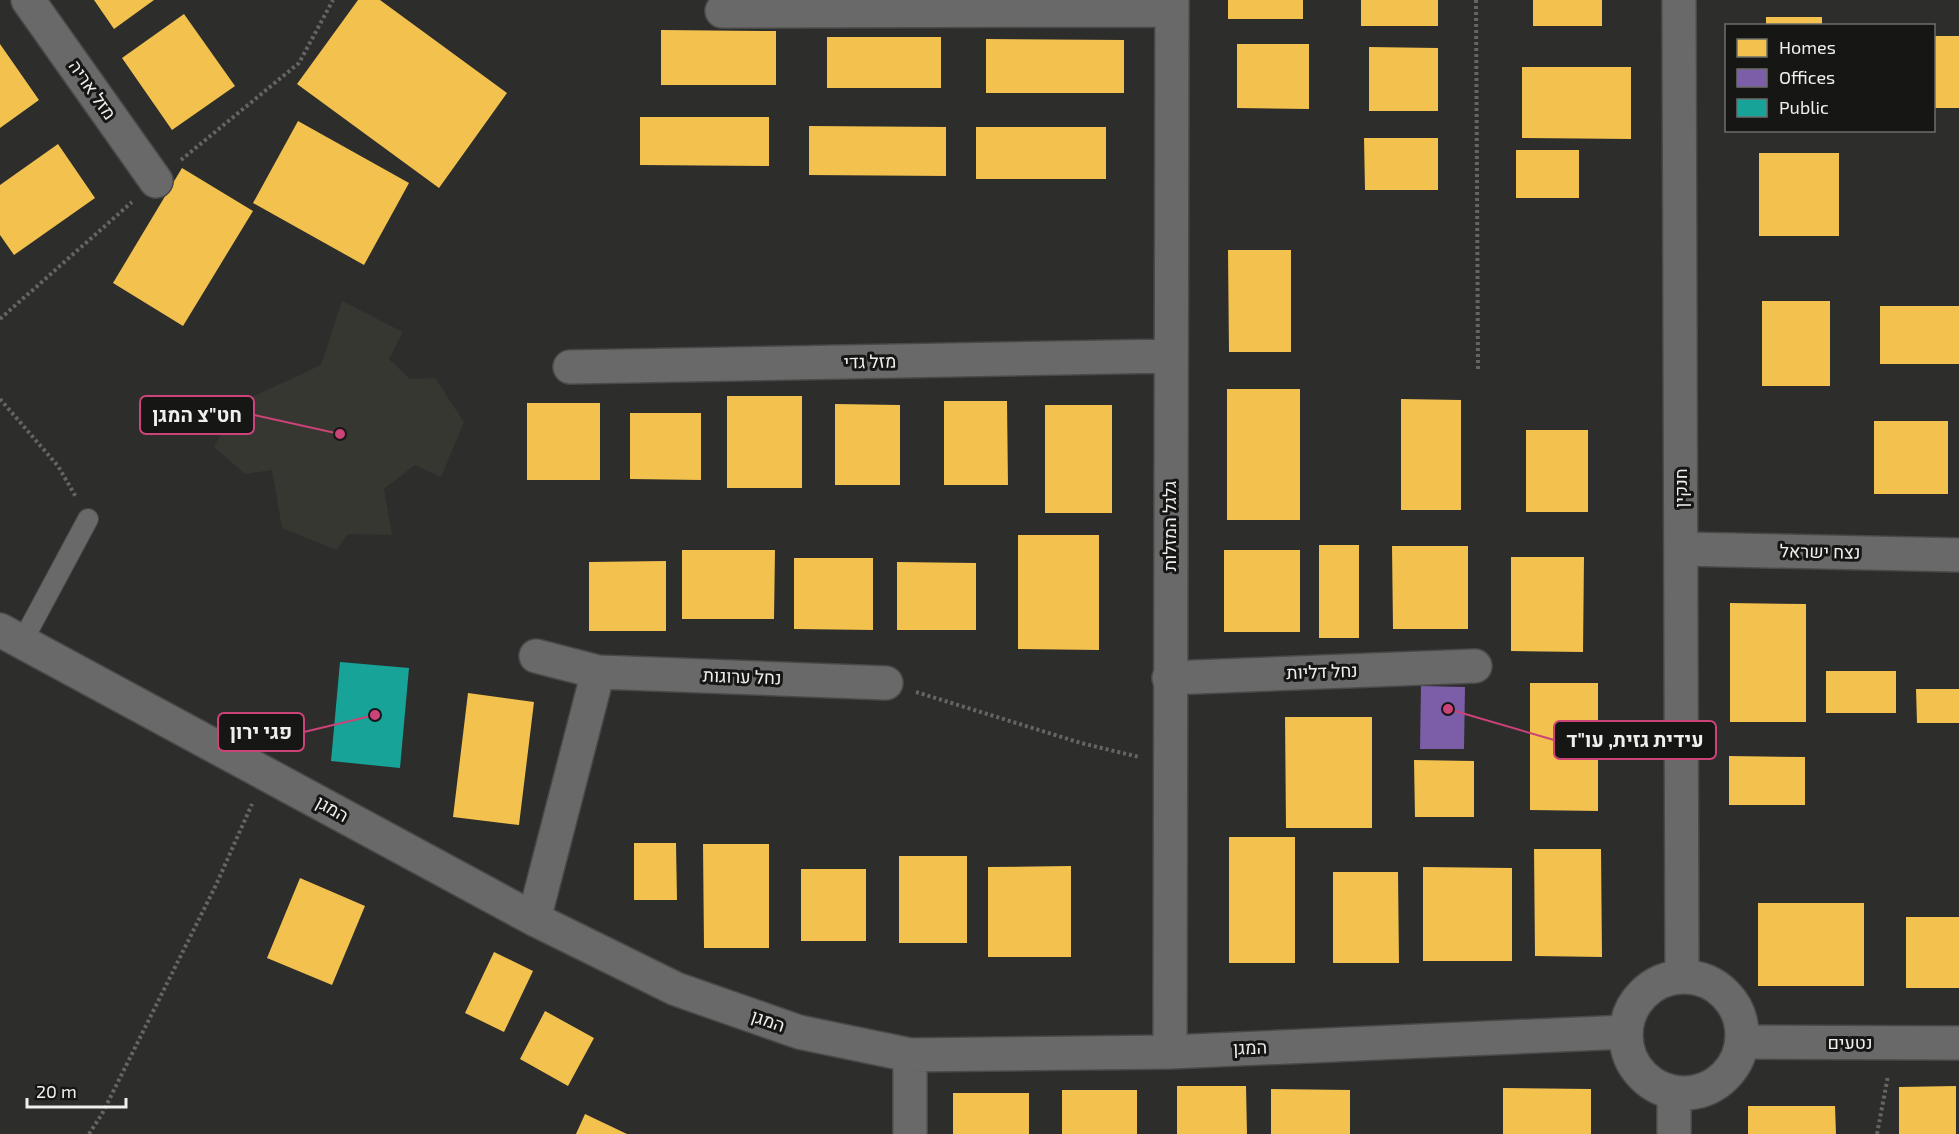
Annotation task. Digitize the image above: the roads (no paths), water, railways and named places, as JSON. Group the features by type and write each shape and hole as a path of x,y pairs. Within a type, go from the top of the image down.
{"street":[{"name":"מזל אריה","path":"28,0 156,181"},
{"name":"חנקין","path":"1679,0 1682,976"},
{"path":"722,11 868,6 1172,5"},
{"name":"גלגל המזלות","path":"1170,1052 1172,5"},
{"name":"מזל גדי","path":"570,367 1170,356"},
{"name":"נצח ישראל","path":"1682,549 1959,555"},
{"name":"המגן","path":"11,636 534,920 676,989 799,1032 910,1055 1170,1052 1626,1032"},
{"name":"נחל ערוגות","path":"536,656 598,672 885,683"},
{"name":"נחל דליות","path":"1169,678 1475,666"},
{"path":"534,920 598,672"},
{"path":"1682,976 1701,980 1719,988 1733,1004 1741,1022 1742,1042 1734,1065 1719,1082 1697,1092 1674,1092 1658,1087 1644,1077 1631,1057 1626,1032 1629,1015 1638,1000 1650,988 1665,980 1682,976"},
{"name":"נטעים","path":"1742,1042 1959,1043"},
{"path":"910,1055 910,1134"},
{"path":"1674,1092 1674,1134"}],"lane":[{"path":"11,636 88,519"}],"place":[{"name":"חט\"צ המגן","path":"340,434"},
{"name":"עידית גזית, עו\"ד","path":"1448,709"},
{"name":"פגי ירון","path":"375,715"}]}
